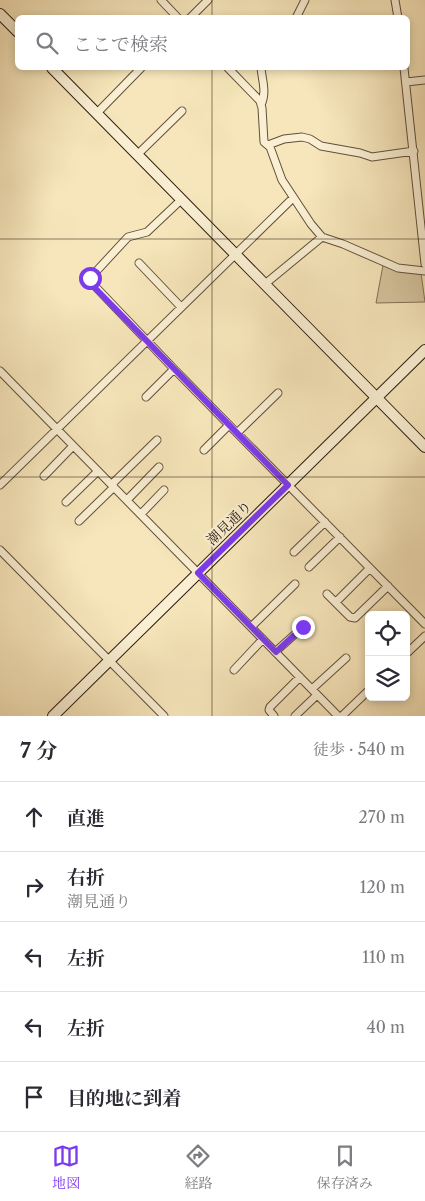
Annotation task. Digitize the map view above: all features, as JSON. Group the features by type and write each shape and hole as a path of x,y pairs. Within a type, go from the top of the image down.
{"street":[{"path":"161,0 175,15"},
{"path":"193,15 208,0"},
{"path":"298,15 306,0"},
{"path":"395,0 398,15"},
{"path":"0,14 15,29"},
{"path":"54,70 425,446"},
{"path":"97,112 139,70"},
{"path":"230,70 254,94 261,104 264,142 268,145 282,180 322,238 342,244 398,268 425,271"},
{"path":"261,70 264,99 261,104"},
{"path":"404,70 425,264"},
{"path":"406,82 425,80"},
{"path":"138,154 182,111"},
{"path":"268,145 284,139 302,137 310,139 321,146 372,157 414,151"},
{"path":"0,485 293,198"},
{"path":"182,199 147,232 128,238 90,278 92,285 425,624"},
{"path":"265,284 322,238"},
{"path":"139,263 181,307"},
{"name":"潮見通り","path":"53,716 425,350"},
{"path":"146,397 174,369"},
{"path":"0,371 338,716"},
{"path":"237,434 278,393"},
{"path":"204,450 229,425"},
{"path":"79,521 157,440"},
{"path":"44,476 73,446"},
{"path":"127,500 159,467"},
{"path":"66,502 98,471"},
{"path":"140,514 164,490"},
{"path":"294,552 325,522"},
{"path":"310,566 340,537"},
{"path":"0,550 164,716"},
{"path":"336,602 370,568"},
{"path":"251,627 295,584"},
{"path":"328,594 350,617 356,618 388,586"},
{"path":"276,652 303,627"},
{"path":"410,650 425,636"},
{"path":"234,670 262,639"},
{"path":"312,689 346,658"},
{"path":"274,716 269,710 270,707 300,677"},
{"path":"342,716 365,694"},
{"path":"295,716 317,695"}],"shaded area":[{"path":"383,265 421,273 425,302 376,303"}],"route":[{"path":"90,278 92,285 288,485 198,573 276,652 303,627"}]}
